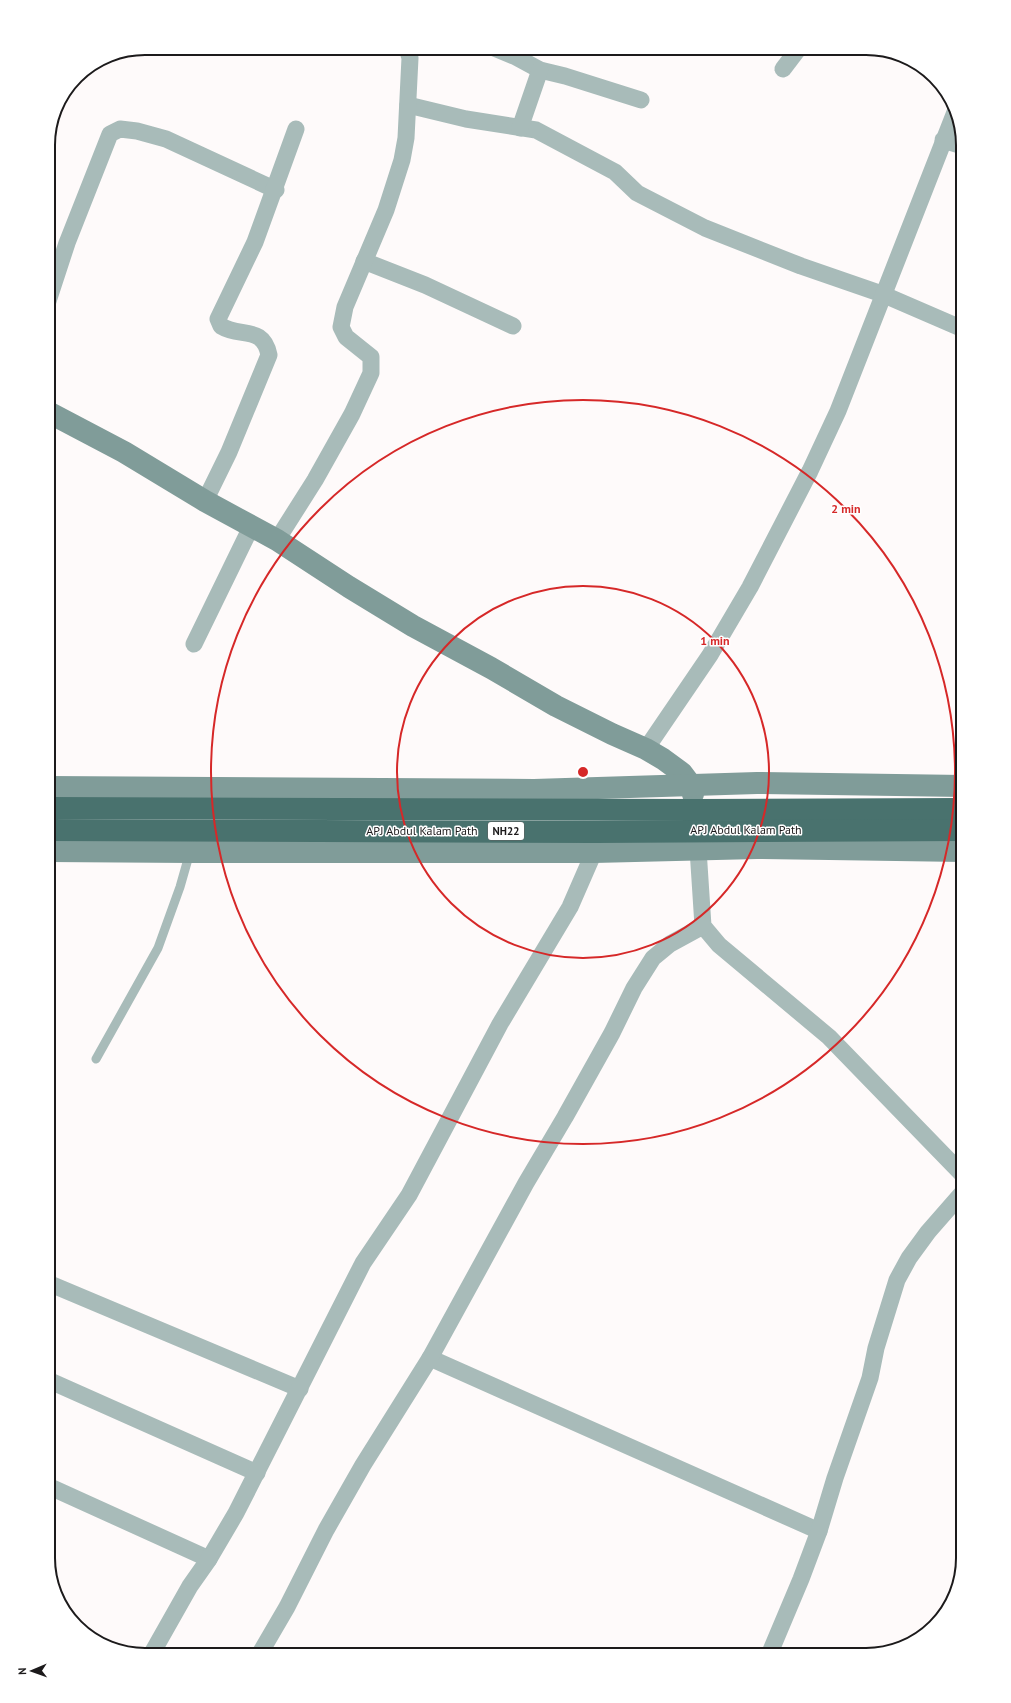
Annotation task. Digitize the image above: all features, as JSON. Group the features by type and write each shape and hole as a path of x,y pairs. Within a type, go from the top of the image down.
{"highway":[{"name":"APJ Abdul Kalam Path","path":"55,808 697,830 956,810"},
{"name":"APJ Abdul Kalam Path","path":"55,830 579,832 697,830 956,830"}],"street":[{"path":"277,540 315,480 352,414 371,373 371,358 346,337 341,327 345,307 394,188 402,160 406,138 409,55"},
{"path":"511,55 540,70 565,76 641,100"},
{"path":"783,69 794,55"},
{"path":"520,128 540,70"},
{"path":"408,105 466,118 536,130 569,149 594,160 615,172 637,193 705,228 801,266 882,294 956,326"},
{"path":"646,749 710,656 750,587 827,436 952,119"},
{"path":"55,280 67,243 110,134 120,129 138,131 166,140 276,190"},
{"path":"205,501 229,452 269,355 267,344 258,336 243,332 228,331 220,326 218,319 252,249 276,190 296,129"},
{"path":"943,140 956,144"},
{"path":"364,261 425,285 513,326"},
{"path":"55,416 124,452 205,501 277,540 349,587 413,626 492,668 556,706 646,749 682,773 691,785 697,830 703,926 719,945 829,1037 956,1167"},
{"path":"194,644 251,527"},
{"path":"55,787 534,790 782,783 956,786"},
{"name":"NH22","path":"55,851 594,852 697,830 757,848 956,851"},
{"path":"155,1648 190,1586 209,1559 236,1513 363,1263 409,1195 500,1024 570,907 594,852"},
{"path":"263,1648 287,1607 326,1530 363,1465 430,1358 526,1183 573,1104 634,988 653,958 670,944 703,926"},
{"path":"772,1648 801,1579 819,1531 835,1478 870,1378 876,1348 897,1280 909,1258 928,1232 956,1200"},
{"path":"55,1286 300,1389"},
{"path":"430,1358 819,1531"},
{"path":"55,1383 257,1473"},
{"path":"55,1489 209,1559"}],"lane":[{"path":"96,1059 158,948 180,887 190,852"}]}
